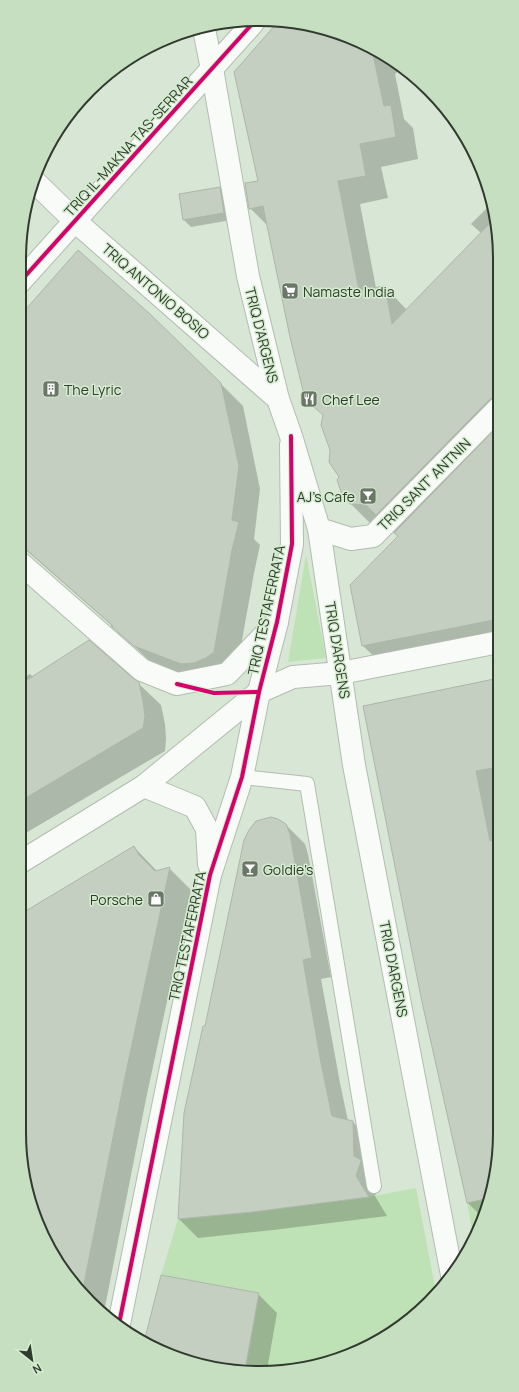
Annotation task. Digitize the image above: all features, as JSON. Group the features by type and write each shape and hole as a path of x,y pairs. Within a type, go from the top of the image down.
{"street":[{"name":"TRIQ IL-MAKNA TAS-SERRAR","path":"26,275 250,26"},
{"name":"TRIQ D'ARGENS","path":"205,32 248,276 278,399 291,436 319,529 342,673 354,765 450,1267"},
{"name":"TRIQ ANTONIO BOSIO","path":"38,185 75,221 278,399"},
{"name":"TRIQ SANT' ANTNIN","path":"319,529 351,539 373,536 493,414"},
{"name":"TRIQ TESTAFERRATA","path":"120,1320 210,875 242,777 259,692 277,622 292,544 291,436"},
{"path":"26,568 142,670 177,684 227,674 277,622"},
{"path":"26,859 144,786 259,692 294,677 342,673 493,643"},
{"name":"TRIQ TESTAFERRATA","path":"144,786 195,807 206,829 210,875"}],"lane":[{"path":"242,777 307,784 374,1186"}],"green space":[{"path":"306,555 326,658 288,662"},
{"path":"416,1188 435,1286 425,1298 389,1327 363,1342 335,1354 305,1362 275,1366 246,1366 259,1293 161,1275 178,1219 253,1212 357,1199"},
{"path":"483,1199 472,1229 467,1203"}],"building":[{"path":"274,26 305,30 335,38 373,55 384,106 391,105 396,137 360,144 366,176 338,181 359,290 385,286 392,324 490,223 493,244 493,398 376,515 366,505 350,504 343,498 337,480 339,477 329,462 330,450 321,425 323,415 305,399 290,337 263,206 249,209 245,183 258,181 234,72"},
{"path":"220,187 224,213 183,220 179,194"},
{"path":"78,250 150,314 221,383 239,466 232,520 239,522 232,550 214,652 206,658 194,663 181,664 134,646 26,549 26,309"},
{"path":"493,431 493,620 362,646 350,585 398,536 394,533"},
{"path":"89,640 139,682 145,717 143,728 26,798 26,680"},
{"path":"493,679 493,768 476,771 490,841 493,840 493,1148 489,1178 483,1199 467,1203 422,1002 363,706"},
{"path":"271,817 286,824 290,834 312,958 303,960 332,1116 353,1121 354,1156 361,1160 356,1176 369,1197 253,1212 178,1219 184,1113 203,1026 205,1026 244,840 256,821"},
{"path":"134,846 139,855 155,871 170,867 125,1077 84,1286 65,1262 50,1236 38,1208 30,1178 26,1148 26,911"},
{"path":"161,1275 259,1293 246,1366 214,1362 184,1354 145,1336"}],"cycle path":[{"path":"26,275 250,26"},
{"path":"120,1320 210,875 242,777 259,692 277,622 292,544 291,436"},
{"path":"177,684 214,693 259,692"}],"place":[{"name":"Namaste India","path":"290,291"},
{"name":"The Lyric","path":"51,389"},
{"name":"Chef Lee","path":"309,399"},
{"name":"AJ's Cafe","path":"368,496"},
{"name":"Goldie's","path":"250,869"},
{"name":"Porsche","path":"156,899"}]}
